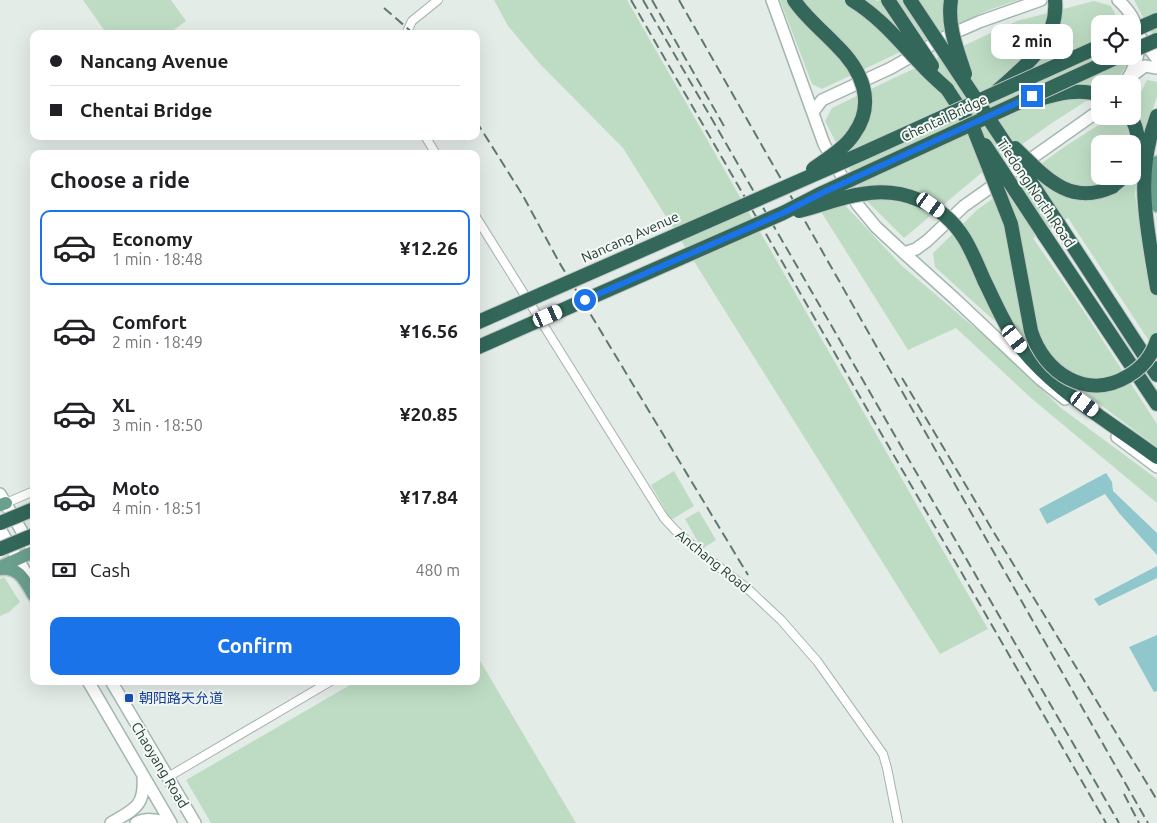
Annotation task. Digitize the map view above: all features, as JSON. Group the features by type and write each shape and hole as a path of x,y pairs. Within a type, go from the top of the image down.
{"highway":[{"path":"794,0 855,66 863,84 865,102 855,134 840,148 796,181"},
{"path":"852,0 886,25 922,66 947,89"},
{"name":"Tiedong North Road","path":"888,0 1157,404"},
{"name":"Tiedong North Road","path":"910,0 1157,375"},
{"path":"951,0 949,15 951,31 970,89"},
{"path":"995,93 1040,52 1054,20 1055,0"},
{"path":"1141,31 1157,20"},
{"path":"1141,47 1157,40"},
{"name":"Chentai Bridge","path":"796,181 853,158 1091,50"},
{"name":"Chentai Bridge","path":"783,213 822,193 1100,65"},
{"path":"997,112 1060,94 1082,91 1091,93"},
{"path":"1157,116 1148,145 1144,180 1145,217 1157,288"},
{"path":"994,126 1042,174 1067,190 1090,194 1102,192 1114,185"},
{"path":"974,130 1011,224 1031,331 1037,346 1048,362 1060,374 1077,382 1094,385 1111,383 1122,380 1138,369 1150,355 1157,340"},
{"name":"Nancang Avenue","path":"480,321 796,181"},
{"path":"480,346 783,213 796,212 843,198 875,192 890,192 905,195 931,205 947,217 965,239 1004,322 1027,355 1055,382 1157,457"},
{"path":"1150,242 1157,260"},
{"path":"0,523 30,511"},
{"path":"0,549 30,537"}],"main road":[{"path":"1157,162 1157,206"},
{"path":"0,568 30,554"},
{"path":"0,568 17,571 30,590"}],"street":[{"path":"408,30 412,21 438,0"},
{"path":"772,0 824,144 857,204 876,227 1040,380 1157,468"},
{"path":"812,112 822,100 891,68 947,36 979,22 1041,0"},
{"path":"1118,0 1127,5"},
{"path":"1141,40 1157,59"},
{"path":"1134,75 1145,66 1157,68"},
{"path":"904,252 916,249 964,206 1091,116"},
{"name":"Anchang Road","path":"480,224 664,518 702,554 748,589 781,620 817,661 883,754 898,823"},
{"path":"30,492 2,501 30,546"},
{"path":"0,529 30,579"},
{"name":"Chaoyang Road","path":"90,685 171,823"},
{"name":"Chaoyang Road","path":"113,685 195,823"},
{"path":"168,777 324,685"},
{"path":"112,823 136,808 140,802 144,787 143,775"},
{"path":"136,823 154,820 166,823"}],"green space":[{"path":"83,0 171,0 186,21 174,30 104,30"},
{"path":"494,0 627,0 988,629 940,654 623,148 540,64 508,26"},
{"path":"780,0 1018,0 989,10 822,89 812,84"},
{"path":"1134,0 1157,0 1157,43"},
{"path":"1094,1 1111,6 1116,15 1091,15 1091,65 1127,65 1120,75 1091,75 1091,98 980,174 904,238 865,199 825,121 832,108 1017,21"},
{"path":"1147,80 1157,82 1157,97 1141,159 1141,135 1091,135 1091,185 1136,185 1135,195 1144,244 1157,284 1157,353 1068,218 1033,238 1085,313 1157,424 1157,447 1066,381 989,316 935,267 933,253 977,210 1067,145 1099,125 1141,125 1141,92"},
{"path":"842,202 902,266 1008,356 1061,408 1157,479 1157,503 1031,398 956,328 908,350 820,210"},
{"path":"674,471 694,506 671,520 651,485"},
{"path":"699,511 716,540 702,549 685,519"},
{"path":"4,577 20,602 9,612 0,616 0,579"},
{"path":"480,661 576,823 211,823 186,780 350,685 480,685"}],"water":[{"path":"1106,473 1112,482 1113,491 1157,533 1157,555 1119,513 1105,494 1047,524 1039,509"},
{"path":"1157,566 1157,578 1099,606 1094,599"},
{"path":"1157,635 1157,691 1154,692 1129,647"}],"railway":[{"path":"631,0 1106,823"},
{"path":"643,0 1119,823"},
{"path":"652,0 724,126"},
{"path":"679,0 1148,823"},
{"path":"384,8 409,30"},
{"path":"480,127 522,194 559,262 748,575"},
{"path":"902,378 1157,800"},
{"path":"1124,794 1139,823"}],"place":[{"name":"朝阳路天允道","path":"129,698"}],"route":[{"path":"585,300 783,213 822,193 1032,96"}]}
